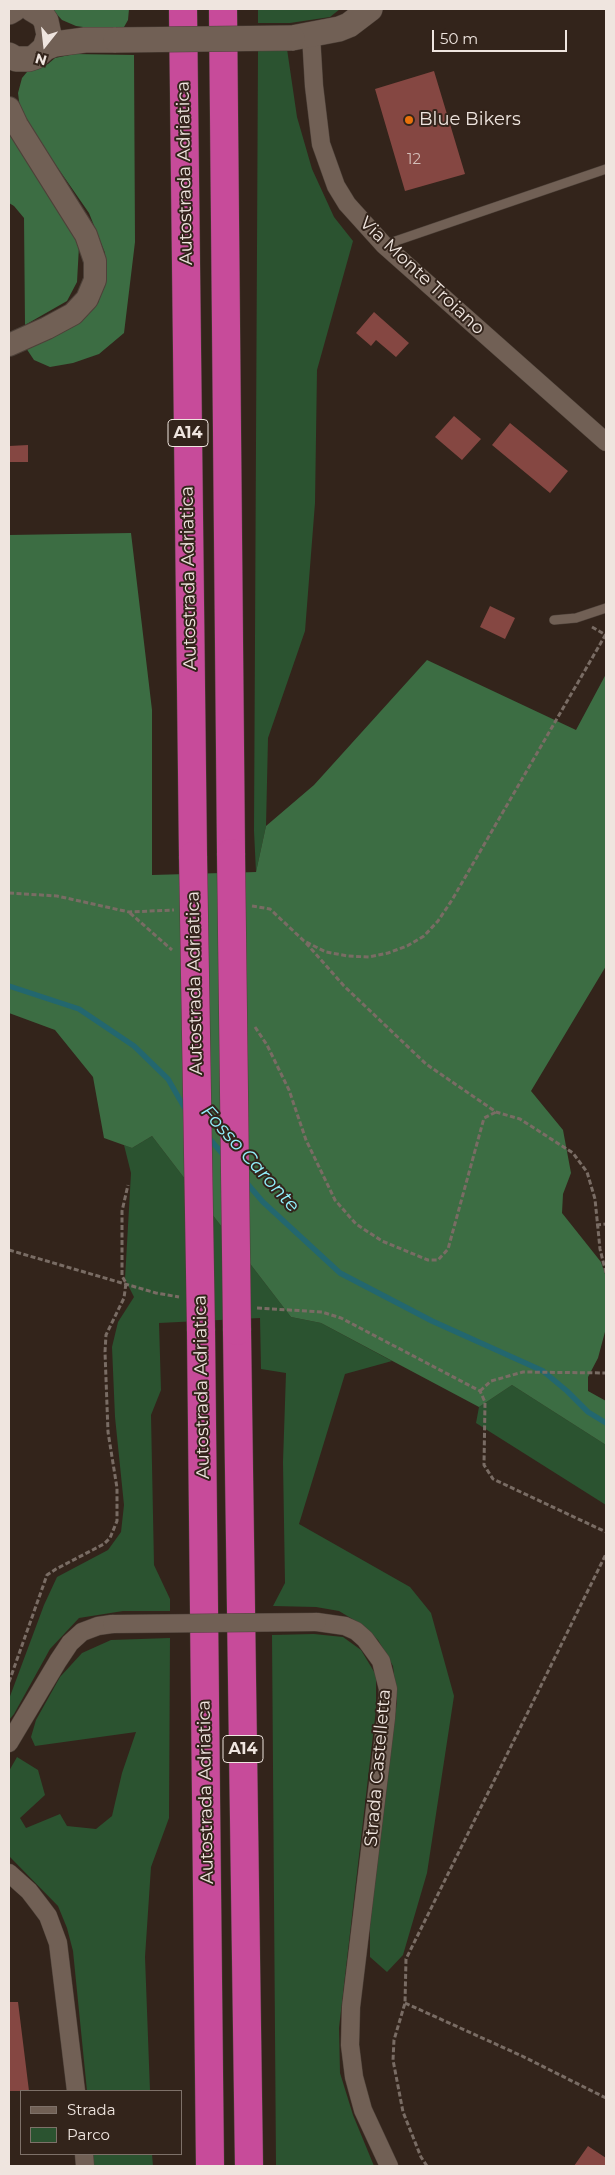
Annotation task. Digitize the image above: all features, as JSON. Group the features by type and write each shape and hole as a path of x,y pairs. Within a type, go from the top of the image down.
{"highway":[{"name":"Autostrada Adriatica","path":"183,9 210,2166"},
{"name":"Autostrada Adriatica","path":"223,9 231,853 249,2166"}],"main road":[{"path":"9,12 14,9"},
{"path":"13,63 35,57 45,48 55,44 85,40 302,36 328,32 349,25 370,9"},
{"path":"39,15 60,33 85,40"},
{"path":"39,15 50,35 45,48"}],"street":[{"name":"Via Monte Troiano","path":"302,36 318,123 328,164 336,186 347,204 384,245 606,442"},
{"path":"9,108 17,125 86,235 95,261 95,280 87,299 72,314 47,328 9,345"},
{"name":"Strada Castelletta","path":"9,1743 70,1643 82,1632 98,1626 112,1624 317,1622 344,1626 356,1631 365,1639 381,1661 388,1689 351,2007 350,2045 354,2077 363,2110 389,2166"},
{"path":"9,1873 40,1904 48,1916 58,1943 76,2090"}],"lane":[{"path":"384,245 606,170"},
{"path":"554,620 576,618 606,608"}],"path":[{"path":"304,941 326,952 369,957 407,946 424,936 438,921 452,900 606,634"},
{"path":"9,893 57,896 129,912 173,950"},
{"path":"277,914 344,986 426,1064 496,1112 520,1119 573,1153 587,1172 595,1200 596,1225 606,1272"},
{"path":"252,1022 267,1045 285,1082 306,1140 335,1200 356,1224 382,1241 428,1260 438,1260 448,1249 484,1118 496,1112"},
{"path":"9,1682 47,1575 104,1544 114,1531 117,1521 117,1488 108,1432 105,1352 106,1335 120,1308 126,1283 122,1276 122,1211 128,1185"},
{"path":"596,1225 606,1224"},
{"path":"9,1250 156,1293 183,1297"},
{"path":"250,1307 322,1312 341,1318 480,1391 485,1402 484,1465 494,1479 606,1532"},
{"path":"480,1391 491,1381 523,1372 606,1374"},
{"path":"427,2166 421,2157 403,2112 392,2060 394,2040 405,2003 406,1959 606,1554"},
{"path":"405,2003 522,2056 606,2098"}],"green space":[{"path":"52,9 129,9 128,20 124,27 97,29 76,26 62,20"},
{"path":"258,9 340,9 330,17 290,23 258,23"},
{"path":"287,49 297,117 312,169 334,217 353,241 317,370 315,503 305,631 268,738 266,826 256,872 254,831 258,51"},
{"path":"74,54 134,55 135,242 124,333 99,354 73,363 50,367 34,360 26,348 73,325 98,303 105,283 105,253 89,213 35,135 20,109 18,93 22,78 27,72 48,64 55,58"},
{"path":"9,124 73,230 79,246 77,282 67,301 25,325 24,218 9,203"},
{"path":"131,533 152,710 152,875 256,872 266,826 314,785 427,660 576,730 606,674 606,966 531,1091 563,1130 571,1173 563,1194 562,1213 601,1262 606,1277 606,1328 598,1358 588,1377 588,1391 606,1401 606,1445 512,1385 479,1407 321,1323 291,1317 152,1136 132,1148 104,1138 93,1077 55,1030 9,1013 9,535"},
{"path":"152,1136 291,1317 321,1323 392,1361 345,1374 299,1524 410,1587 431,1613 454,1696 427,1873 403,1955 387,1972 370,1957 370,1925 397,1701 393,1666 378,1640 359,1623 339,1611 316,1607 273,1606 285,1583 283,1462 286,1373 261,1369 260,1318 159,1323 161,1390 151,1415 154,1565 170,1599 170,1611 123,1611 79,1618 50,1649 9,1720 9,1699 44,1605 57,1577 108,1550 121,1532 124,1505 115,1417 112,1347 118,1322 134,1297 125,1279 131,1173 124,1145 132,1148"},
{"path":"512,1385 606,1445 606,1505 476,1423 479,1407"},
{"path":"314,1634 343,1637 361,1650 376,1675 376,1709 339,2028 340,2073 353,2115 374,2166 276,2166 272,1635"},
{"path":"170,1638 169,1818 151,1867 145,1957 150,2090 87,2090 73,1951 67,1928 58,1906 9,1856 9,1771 17,1757 38,1770 45,1795 20,1818 26,1828 60,1814 67,1826 96,1829 112,1816 122,1773 136,1732 35,1746 31,1737 36,1720 60,1677 82,1653 111,1640"},
{"path":"93,2155 152,2155 153,2166 94,2166"}],"building":[{"path":"434,71 465,174 405,191 375,89"},
{"path":"374,312 409,343 396,357 376,340 371,346 356,333"},
{"path":"454,416 481,439 462,460 435,437"},
{"path":"510,423 568,471 550,493 492,445"},
{"path":"28,445 28,462 9,462 9,446"},
{"path":"490,606 515,618 505,639 480,627"},
{"path":"9,2002 18,2002 29,2090 9,2091"},
{"path":"588,2146 606,2158 606,2166 574,2166"}],"waterway":[{"name":"Fosso Caronte","path":"9,986 79,1009 134,1046 168,1079 187,1112"},
{"name":"Fosso Caronte","path":"208,1137 226,1158"},
{"name":"Fosso Caronte","path":"245,1181 263,1202 340,1273 432,1321 543,1371 588,1412 606,1423"}],"place":[{"name":"Blue Bikers","path":"409,120"}]}
